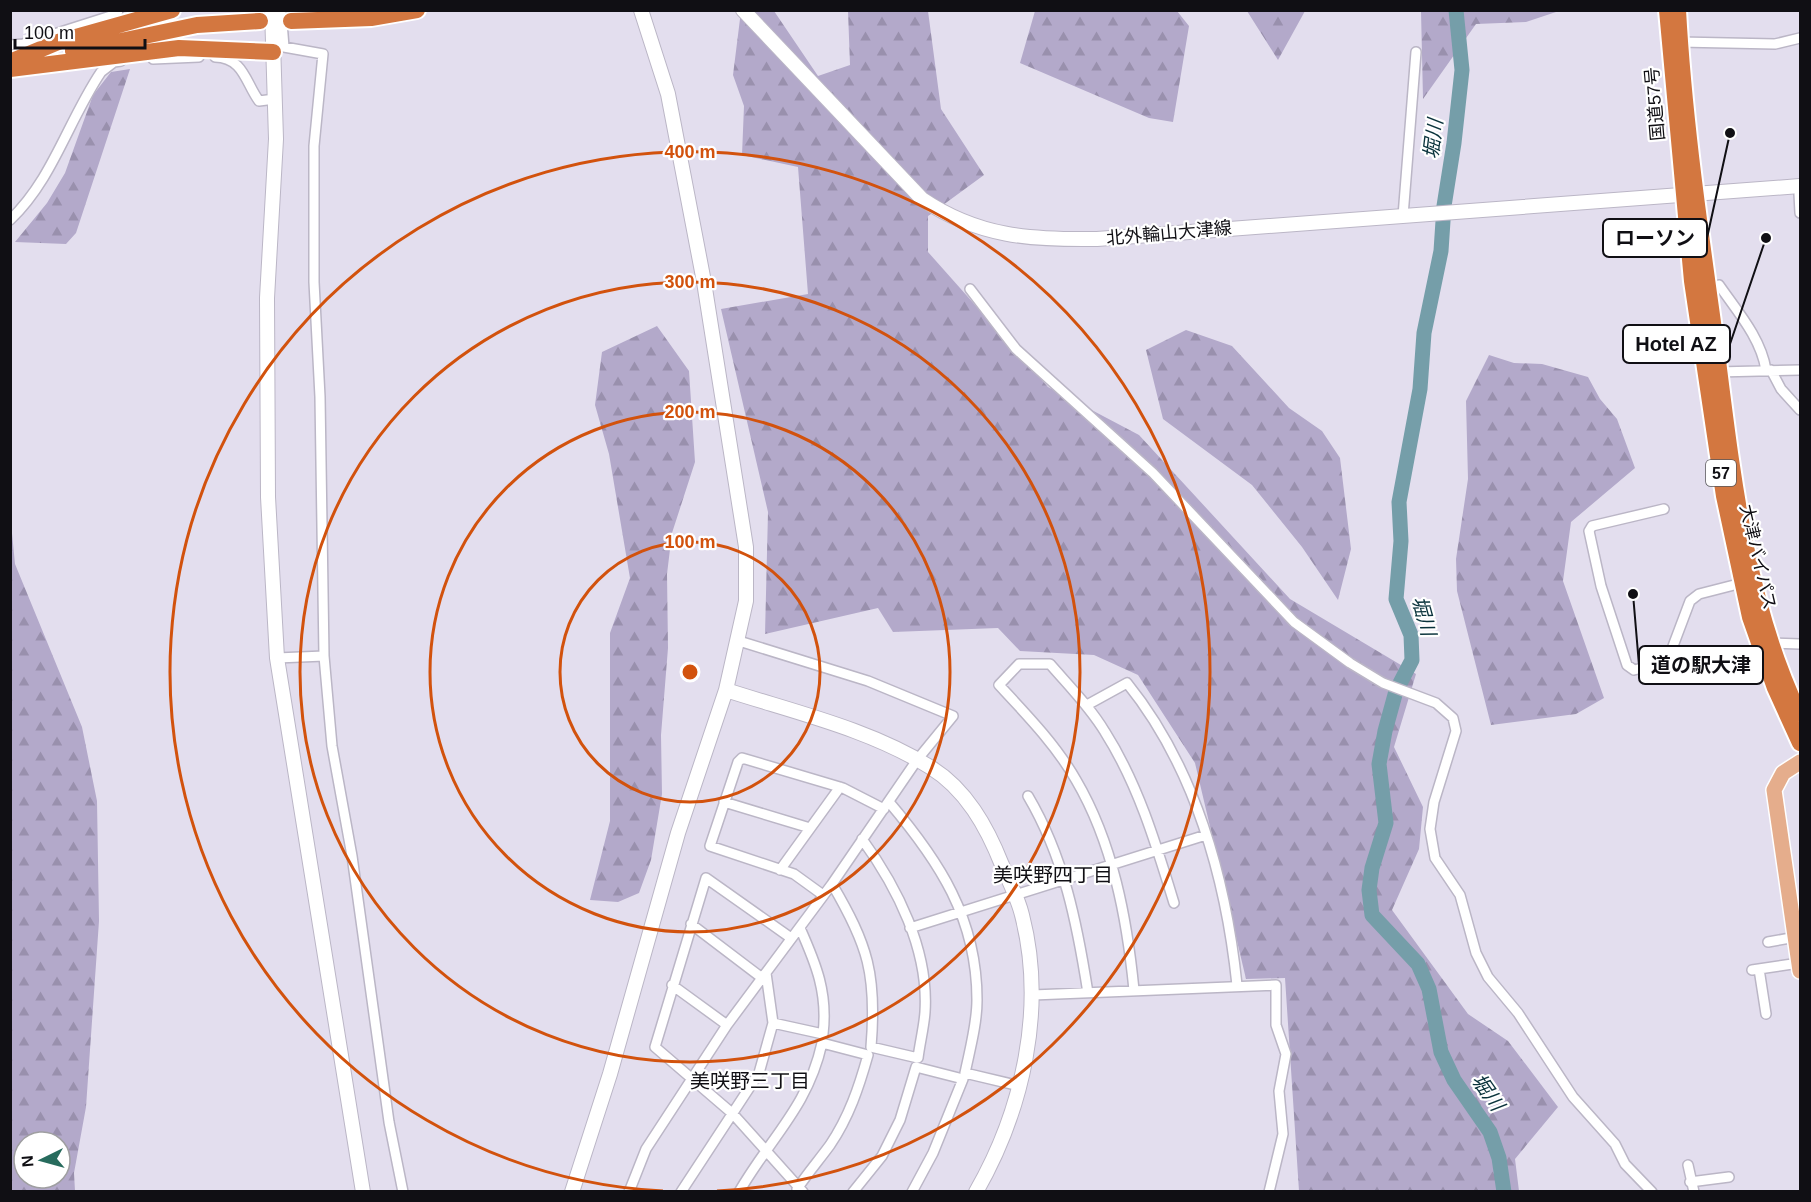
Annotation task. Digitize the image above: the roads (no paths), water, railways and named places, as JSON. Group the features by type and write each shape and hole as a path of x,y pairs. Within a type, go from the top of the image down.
{"highway":[{"path":"10,66 58,42 172,10"},
{"path":"286,16 371,18 417,10"},
{"name":"国道57号","path":"1667,10 1690,193"},
{"name":"国道57号","path":"1678,10 1690,193"},
{"path":"10,66 197,25 266,16"},
{"path":"10,66 179,48 273,52"},
{"name":"大津バイパス","path":"1690,193 1713,372 1724,496 1742,583 1775,688 1800,743"},
{"name":"大津バイパス","path":"1713,372 1754,579 1772,643 1800,717"}],"main road":[{"path":"1800,762 1783,773 1774,790 1800,967"}],"street":[{"path":"10,45 23,44 96,21 117,14 118,10"},
{"path":"572,1191 610,1074 678,833 726,690 739,641 746,602 746,547 704,282 668,94 641,10"},
{"name":"北外輪山大津線","path":"743,10 922,199 943,214 965,223 1028,239 1097,239 1561,205 1690,193 1800,190"},
{"path":"266,16 273,52 275,99 274,182 267,298 268,498 277,658 363,1191"},
{"path":"286,16 284,47 323,54 314,146 314,282 320,397 324,656 332,746 352,856 389,1122 403,1191"},
{"path":"1680,42 1775,44 1800,38"},
{"path":"1403,216 1416,52"},
{"path":"10,220 26,206 47,176 100,72 114,62 224,57 238,64 248,76 250,88 259,101 275,99"},
{"path":"1800,190 1800,213"},
{"path":"1719,285 1754,334 1768,370 1800,410"},
{"path":"970,289 1016,349 1153,473 1294,622 1350,663 1383,683 1436,703 1452,718 1456,731 1434,802 1430,829 1434,858 1460,895 1476,952 1488,977 1518,1013 1573,1097 1615,1144 1625,1164 1652,1191"},
{"path":"1713,372 1800,370"},
{"path":"1664,509 1592,526 1590,531 1601,586 1628,665 1634,670 1667,662 1690,601 1699,594 1742,583"},
{"path":"629,1191 646,1149 727,1025 832,884 917,760 953,716 868,681 739,641"},
{"path":"1772,643 1800,644"},
{"path":"277,658 324,656"},
{"path":"1134,990 1128,936 1110,865 1090,805 1076,780 1036,724 999,685 1019,664 1050,664 1087,705 1105,731 1125,768 1158,849 1174,903"},
{"path":"1087,705 1127,683 1163,732 1206,835 1222,886 1232,933 1238,985"},
{"path":"726,690 871,738 932,768 974,809 990,836 1015,895 1028,944 1033,995 1030,1033 1020,1086 1005,1134 977,1191"},
{"path":"823,895 794,874 710,846 738,762 742,758 840,787 886,805 924,843 946,878 961,912 974,961 977,1001 964,1076 933,1153 912,1191"},
{"path":"780,870 840,787"},
{"path":"1028,796 1042,820 1065,879 1075,914 1088,993"},
{"path":"724,801 810,828"},
{"path":"910,928 1206,835"},
{"path":"854,1191 882,1156 900,1120 917,1062 925,1010 921,968 910,928 883,868 862,839"},
{"path":"791,938 710,878 703,882 655,1047 733,1114 767,1150 799,1190 843,1121 856,1094 869,1051 872,983 866,954 856,926 832,884"},
{"path":"681,1191 759,1073 773,1023 764,975 691,924"},
{"path":"740,1191 805,1095 817,1065 825,1015 821,980 800,928"},
{"path":"1768,942 1796,937"},
{"path":"1766,1014 1756,969 1800,967"},
{"path":"672,985 727,1025"},
{"path":"1033,995 1276,985 1276,1025 1286,1054 1279,1091 1283,1134 1269,1191"},
{"path":"773,1023 964,1076 1020,1086"},
{"path":"1688,1165 1690,1182 1694,1191"},
{"path":"1690,1182 1729,1177"}],"waterway":[{"name":"堀川","path":"1456,10 1462,70 1454,143 1444,206 1441,251 1424,333 1420,389 1399,502 1401,541 1396,599 1411,635 1412,660 1396,691 1385,731 1379,764 1386,823 1372,868 1369,890 1372,915 1418,964 1429,989 1441,1052 1454,1080 1490,1132 1499,1158 1504,1192"}],"place":[{"name":"ローソン","path":"1730,133"},
{"name":"Hotel AZ","path":"1766,238"},
{"name":"道の駅大津","path":"1633,594"}],"district":[{"name":"美咲野四丁目","path":"1053,875"},
{"name":"美咲野三丁目","path":"750,1081"}]}
